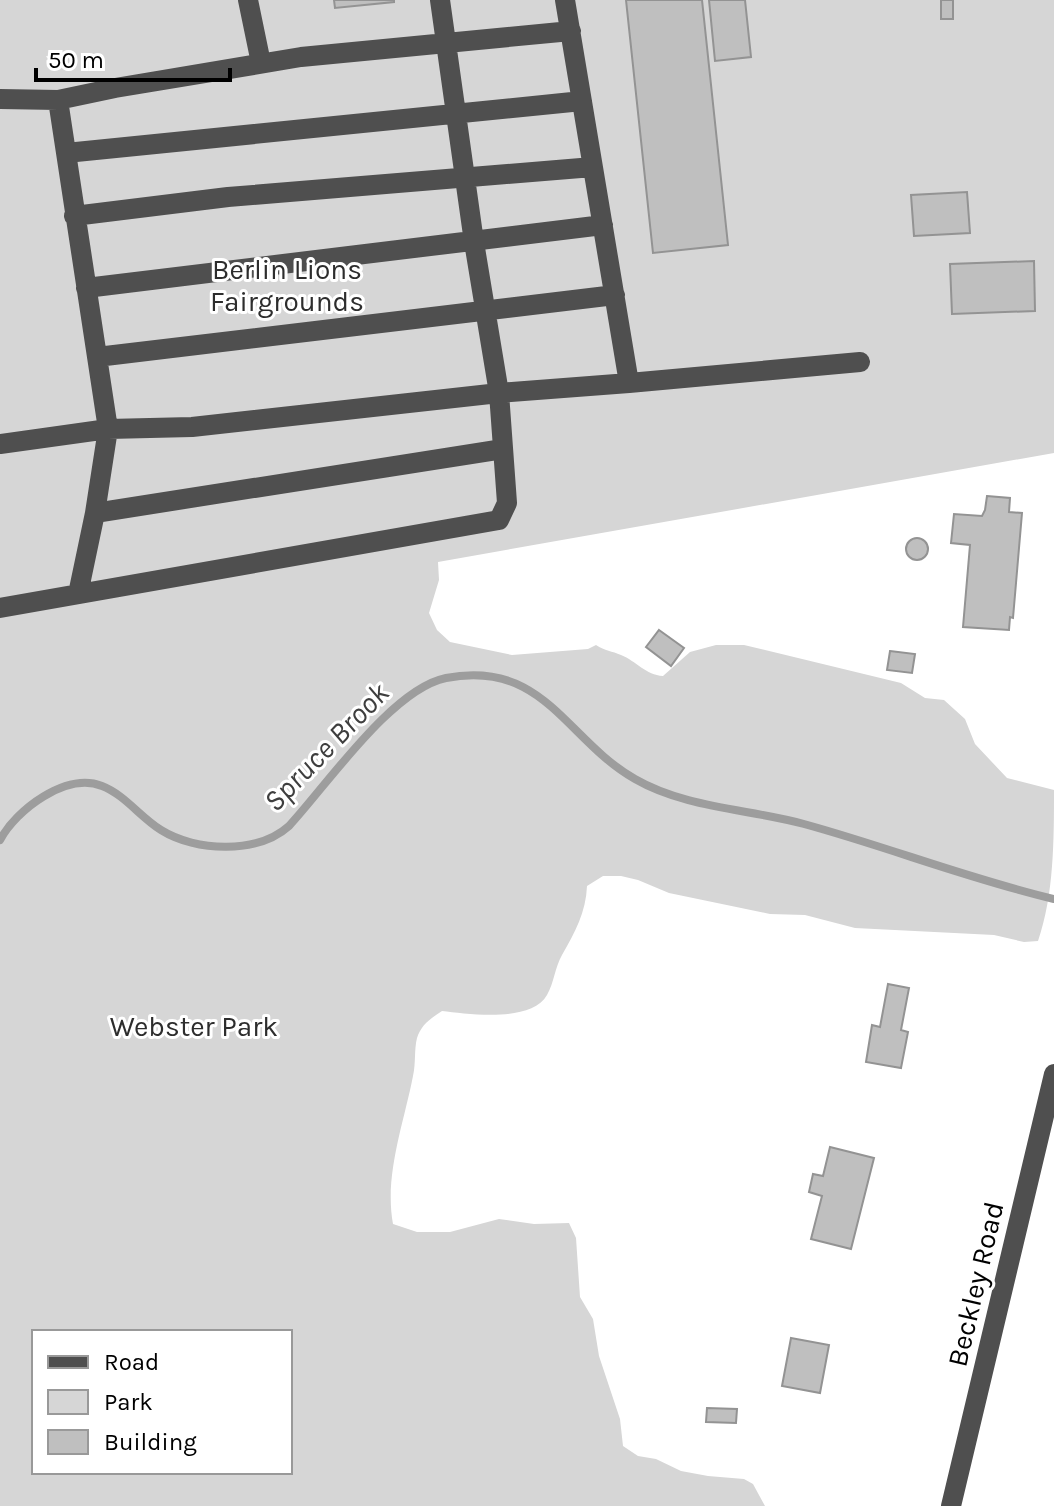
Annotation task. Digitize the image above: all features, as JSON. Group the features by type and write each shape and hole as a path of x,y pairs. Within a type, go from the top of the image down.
{"street":[{"path":"248,0 261,63"},
{"path":"0,608 499,520 507,503 499,393 440,0"},
{"path":"565,0 629,383"},
{"path":"0,99 58,100 261,63 571,31"},
{"path":"58,100 108,429 78,594"},
{"path":"66,153 582,101"},
{"path":"74,216 228,197 593,167"},
{"path":"86,288 603,225"},
{"path":"97,357 615,295"},
{"path":"0,444 108,429 192,427 499,393 860,362"},
{"path":"95,513 503,449"},
{"name":"Beckley Road","path":"951,1506 1054,1074"}],"green space":[{"path":"0,0 1054,0 1054,453 438,562 439,580 429,613 437,630 450,642 512,655 588,649 596,645 663,676 690,652 716,645 744,645 901,683 925,698 944,700 965,719 975,744 1007,778 1054,790 1050,886 1038,941 1024,942 994,935 855,928 805,915 770,914 669,893 621,876 603,876 587,886 579,922 547,995 539,1004 528,1010 499,1015 442,1011 427,1022 419,1033 393,1168 393,1224 417,1232 450,1232 499,1219 534,1224 569,1223 576,1238 580,1297 593,1319 599,1356 620,1419 623,1446 638,1456 656,1459 681,1471 744,1479 753,1484 765,1506 0,1506"}],"building":[{"path":"334,0 394,0 394,2 335,8"},
{"path":"626,0 702,0 728,245 653,253"},
{"path":"709,0 745,0 751,57 715,61"},
{"path":"941,0 953,0 953,19 941,19"},
{"path":"967,192 970,233 914,236 911,195"},
{"path":"1034,261 1035,311 952,314 950,264"},
{"path":"987,496 1010,498 1009,512 1022,513 1013,618 1010,617 1009,630 963,627 970,545 951,543 954,514 982,516"},
{"path":"917,538 925,541 928,549 925,557 917,560 909,557 906,549 909,541"},
{"path":"659,630 684,648 671,666 646,647"},
{"path":"890,651 915,654 912,673 887,670"},
{"path":"888,984 909,988 901,1030 908,1032 901,1068 866,1062 872,1025 880,1027"},
{"path":"830,1147 874,1158 851,1249 811,1239 822,1196 809,1192 813,1174 823,1176"},
{"path":"791,1338 829,1345 820,1393 782,1386"},
{"path":"707,1408 737,1409 736,1423 706,1422"}],"waterway":[{"name":"Spruce Brook","path":"0,840 18,817 44,796 73,784 88,783 110,790 153,825 191,843 226,847 261,842 289,826 362,741 404,700 425,686 446,678 479,675 507,680 531,691 611,763 654,789 696,802 804,824 1054,899"}],"park label":[{"name":"Berlin Lions Fairgrounds","path":"287,285"},
{"name":"Webster Park","path":"194,1026"}]}
